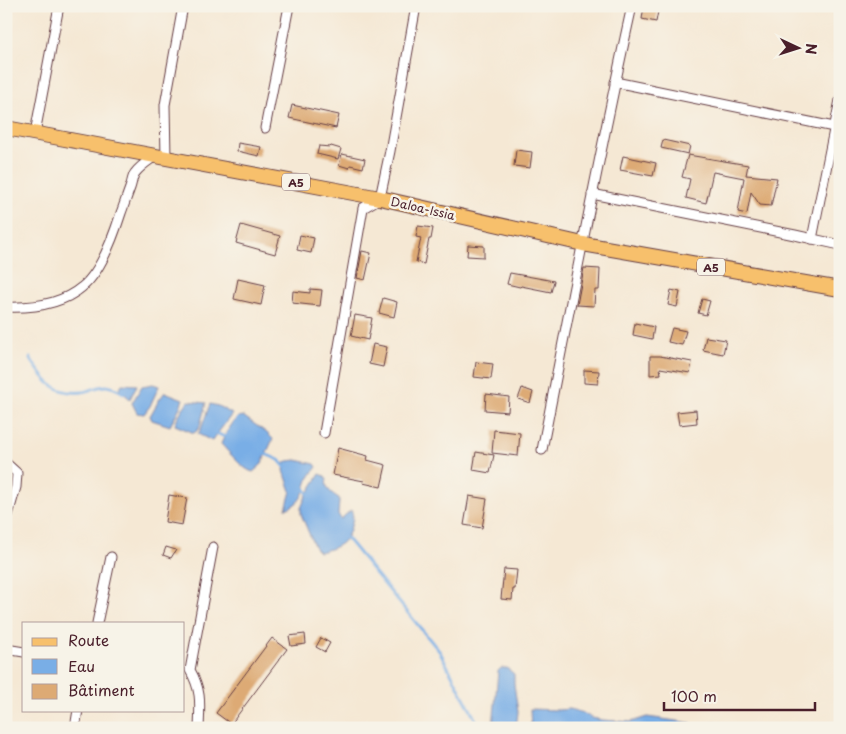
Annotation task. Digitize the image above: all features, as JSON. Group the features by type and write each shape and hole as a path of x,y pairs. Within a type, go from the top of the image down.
{"main road":[{"name":"Daloa-Issia","path":"6,128 380,198 583,244 840,289"}],"street":[{"path":"35,133 58,6"},
{"path":"6,307 27,307 58,302 83,287 95,273 118,222 134,175 140,168 161,157 165,105 183,6"},
{"path":"265,128 289,6"},
{"path":"324,433 363,208 380,198 416,6"},
{"path":"542,450 592,194 632,6"},
{"path":"615,82 834,127"},
{"path":"812,239 840,100"},
{"path":"592,194 840,245"},
{"path":"6,464 18,473 6,522"},
{"path":"199,728 199,690 196,680 187,669 213,547"},
{"path":"97,622 111,557"},
{"path":"6,648 22,652"},
{"path":"75,728 78,712"}],"water":[{"path":"122,384 137,385 130,399 119,389"},
{"path":"153,384 159,386 150,406 144,414 137,413 132,403 142,386"},
{"path":"165,392 183,399 170,426 152,420 150,416"},
{"path":"189,401 206,403 199,429 194,433 175,425 180,412"},
{"path":"210,404 232,414 212,441 198,434"},
{"path":"243,416 273,439 261,465 253,472 241,464 221,444 234,422 238,417"},
{"path":"296,460 315,464 317,467 310,475 301,498 286,509 291,491 284,471 285,463"},
{"path":"320,474 327,479 326,482 329,490 339,498 338,514 341,519 351,510 353,518 344,541 336,547 319,552 315,548 301,514 301,508"},
{"path":"501,668 507,668 514,674 518,712 516,728 493,727 498,671"},
{"path":"530,709 570,709 592,718 631,722 647,717 691,723 693,728 531,728"},
{"path":"715,722 732,728 705,728 707,725"}],"building":[{"path":"644,6 659,6 656,22 642,19"},
{"path":"292,105 339,115 336,128 289,118"},
{"path":"663,140 690,146 688,154 661,148"},
{"path":"238,143 261,147 259,156 237,151"},
{"path":"319,146 331,146 341,149 338,159 317,154"},
{"path":"516,150 532,152 530,168 514,166"},
{"path":"342,154 365,159 363,168 350,165 349,168 339,165"},
{"path":"688,155 748,165 746,175 777,178 771,206 760,205 751,192 747,214 738,212 744,178 713,172 706,203 686,198 690,179 682,177"},
{"path":"623,156 656,163 653,176 620,170"},
{"path":"241,225 280,236 275,254 236,243"},
{"path":"418,226 433,228 424,264 416,262 421,238 416,237"},
{"path":"300,235 314,238 311,253 297,250"},
{"path":"468,245 484,246 484,257 467,256"},
{"path":"362,251 371,253 365,280 357,278"},
{"path":"584,268 600,269 599,290 595,290 594,306 577,305"},
{"path":"510,273 554,281 551,292 507,284"},
{"path":"238,279 265,285 261,305 234,299"},
{"path":"310,289 322,290 320,306 292,303 293,291 310,293"},
{"path":"671,290 680,292 677,307 668,305"},
{"path":"383,298 397,302 394,317 379,313"},
{"path":"702,299 710,301 706,315 698,313"},
{"path":"355,315 372,318 368,340 351,336"},
{"path":"635,323 654,327 652,339 633,335"},
{"path":"672,328 686,331 682,345 668,342"},
{"path":"706,337 726,340 723,354 703,350"},
{"path":"373,344 387,347 383,367 369,364"},
{"path":"650,356 692,362 690,373 660,368 661,374 650,375"},
{"path":"476,362 493,364 491,379 474,377"},
{"path":"584,370 599,371 598,384 584,383"},
{"path":"522,388 533,392 530,403 518,399"},
{"path":"486,394 509,397 508,412 485,410"},
{"path":"696,410 697,423 679,425 677,412"},
{"path":"494,430 520,433 518,456 492,453"},
{"path":"338,448 368,456 367,460 386,465 381,487 363,483 364,481 333,475"},
{"path":"476,452 494,455 490,473 473,470"},
{"path":"169,495 187,498 182,525 165,522"},
{"path":"469,496 487,499 482,528 464,525"},
{"path":"166,547 176,550 171,558 163,555"},
{"path":"504,569 517,570 512,600 501,599"},
{"path":"305,634 306,644 291,646 289,636"},
{"path":"272,638 287,649 231,724 216,713"},
{"path":"321,638 330,643 325,652 316,647"}],"waterway":[{"path":"30,358 50,384 64,391 82,392 107,386 124,393"},
{"path":"214,432 227,438"},
{"path":"263,453 279,460 286,468"},
{"path":"302,486 311,497"},
{"path":"344,535 440,652 480,728"}]}
